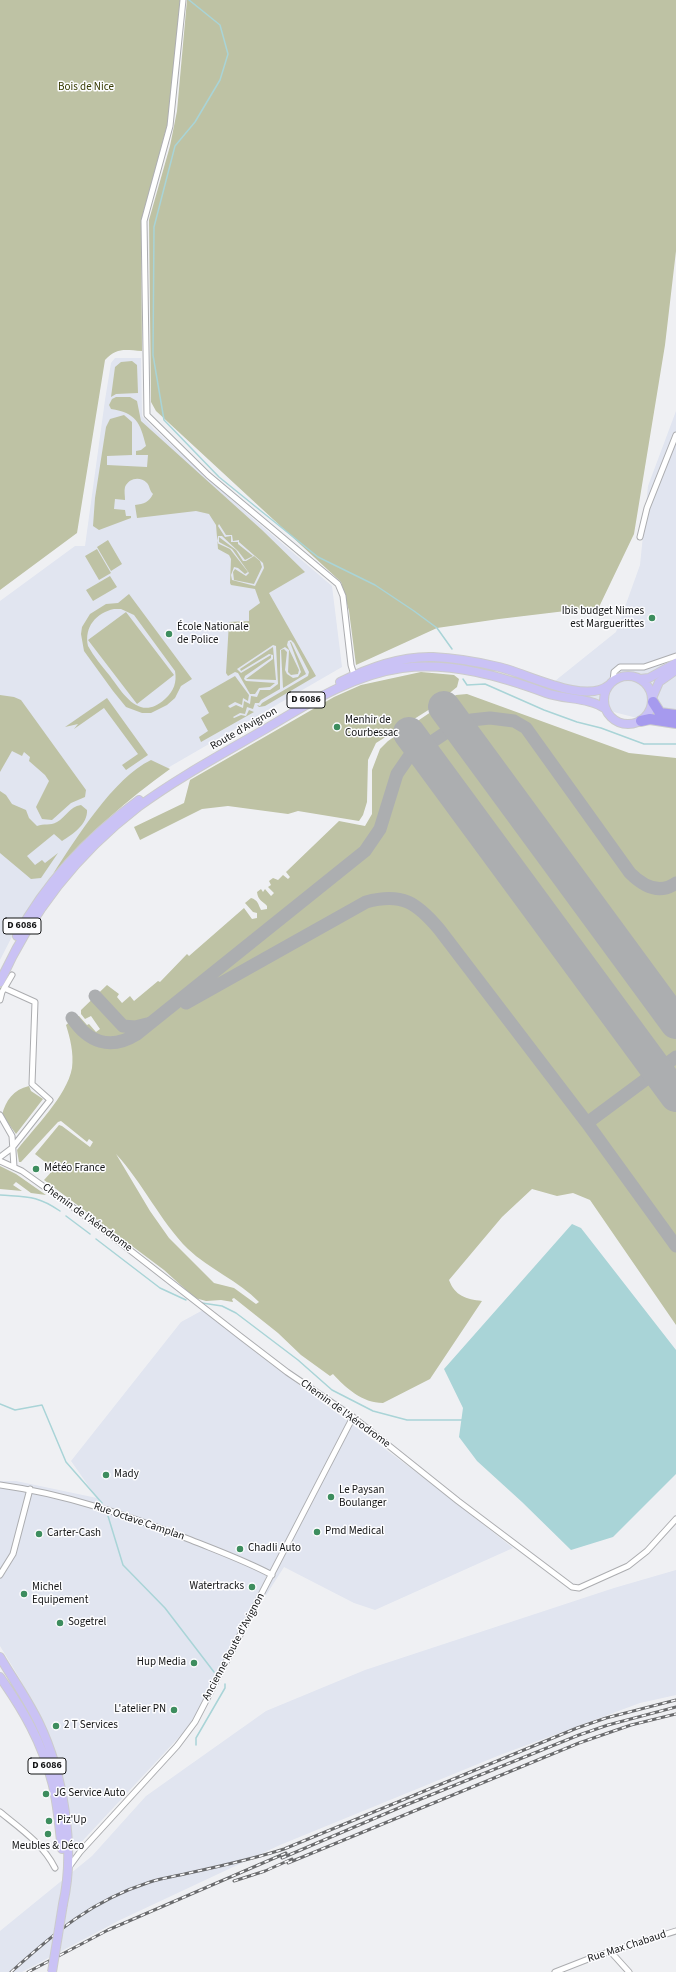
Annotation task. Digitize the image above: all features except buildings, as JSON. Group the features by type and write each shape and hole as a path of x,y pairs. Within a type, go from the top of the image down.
{"highway":[{"path":"653,699 660,713 676,715"},
{"path":"641,721 650,719 676,723"}],"main road":[{"name":"Route d'Avignon","path":"0,969 24,923 50,885 82,848 114,818 171,778 288,710 354,675 400,660 434,657 499,667 576,690 595,691 604,689 611,683"},
{"path":"676,663 649,678 640,679 626,676 611,683 604,697 609,716 621,723 628,724 641,721 648,715 659,682 676,670"},
{"name":"Route d'Avignon","path":"2,985 23,936 48,898 86,854 125,818 189,774 316,700 350,683 382,672 402,668 430,667 458,669 509,679 562,698 592,702 606,709"},
{"path":"640,679 649,686 653,699"},
{"name":"D 6086","path":"0,1658 27,1701 39,1724 58,1777 64,1816 67,1870 66,1890 52,1972"},
{"name":"D 6086","path":"0,1677 20,1705 33,1729 53,1783 64,1865 62,1887 63,1904"}],"street":[{"path":"183,0 170,126 144,221 147,415 208,474 338,584 343,596 351,665 354,675"},
{"path":"640,537 647,508 676,435"},
{"path":"611,683 614,672 620,667 644,667 676,656"},
{"path":"0,1000 2,985 12,975"},
{"path":"0,1158 12,1148 50,1100 32,1084 35,1002 2,985"},
{"path":"0,1115 12,1136 14,1167"},
{"name":"Chemin de l'Aérodrome","path":"0,1161 14,1167 93,1221 287,1372 353,1417 458,1501 572,1587 579,1588 628,1566 647,1551 676,1519"},
{"name":"Ancienne Route d'Avignon","path":"67,1870 80,1852 177,1746 195,1722 353,1417"},
{"name":"Rue Octave Camplan","path":"0,1485 49,1493 157,1527 245,1561 272,1575"},
{"path":"0,1575 13,1554 30,1489"},
{"path":"0,1812 38,1843 49,1856 55,1868"},
{"path":"67,1850 71,1853 80,1852"},
{"name":"Rue Max Chabaud","path":"555,1972 610,1951 676,1930"},
{"path":"610,1951 629,1972"}],"shaded area":[{"name":"École Nationale de Police","path":"115,358 141,358 142,416 154,429 250,516 332,586 342,667 171,766 136,791 71,851 21,919 0,960 0,601 75,546 85,546 105,400 111,363"},
{"path":"676,411 676,728 540,693 616,632 640,565 648,486"},
{"path":"203,1310 255,1352 428,1481 513,1548 375,1610 354,1603 284,1567 214,1677 194,1721 74,1850 71,1848 70,1819 46,1728 20,1679 0,1646 0,1481 16,1481 97,1498 71,1461 181,1322"},
{"path":"676,1570 676,1695 640,1703 500,1755 280,1845 120,1920 22,1972 0,1972 0,1931 92,1856 146,1796 266,1711 365,1670 614,1588"}],"green space":[{"name":"Bois de Nice","path":"0,0 180,0 169,118 141,221 142,351 117,351 105,360 77,533 0,590"},
{"path":"187,0 676,0 676,251 665,345 634,534 599,607 437,628 356,665 349,611 341,582 156,411 151,402 149,220 170,146 177,111"},
{"path":"132,361 137,365 138,393 116,394 111,397 115,367 121,362"},
{"path":"116,397 130,397 137,401 141,421 262,530 305,572 269,593 316,676 265,706 259,707 257,705 260,706 262,703 308,676 309,672 294,643 291,640 288,641 287,645 299,670 298,674 291,675 288,672 289,650 285,647 280,650 280,689 261,700 259,703 255,703 253,709 247,707 245,714 240,713 233,717 234,718 241,715 246,716 249,710 254,712 201,742 199,737 208,731 201,718 209,713 200,696 235,676 249,695 248,701 243,698 242,705 235,702 228,706 230,708 236,705 243,708 244,701 250,704 251,696 257,697 260,690 270,690 278,684 276,646 273,645 237,669 241,673 271,655 271,658 245,676 244,679 246,681 275,683 270,687 259,688 255,694 250,694 238,673 235,672 228,676 226,673 229,622 249,621 249,611 260,603 255,589 231,585 230,583 231,559 229,555 218,549 218,543 230,549 248,572 245,574 238,568 234,567 231,575 232,580 255,586 264,568 263,563 239,542 239,540 233,541 232,535 226,535 219,524 218,526 225,537 231,536 231,542 238,542 238,544 253,556 245,560 222,536 218,536 217,541 216,525 209,514 196,511 137,518 135,505 146,502 153,494 148,484 141,479 132,480 127,484 125,487 125,500 115,499 114,509 125,510 126,516 131,516 131,518 99,530 93,526 95,498 106,427 110,419 124,415 132,422 132,455 107,456 107,465 147,467 148,455 136,455 136,451 141,450 146,446 139,425 136,420 126,413 111,409 109,405 112,399"},
{"path":"219,537 236,550 243,561 246,561 254,556 260,561 262,567 254,584 234,580 233,572 235,569 246,576 249,573 232,549 219,542"},
{"path":"108,540 122,564 111,571 97,547"},
{"path":"97,549 111,573 99,580 85,556"},
{"path":"110,576 117,587 93,601 86,590"},
{"path":"129,594 192,679 181,686 175,698 167,705 151,713 142,713 126,707 84,651 81,634 82,627 90,614 106,604 118,603","holes":["121,609 134,615 175,671 176,679 173,690 165,699 148,708 140,707 127,698 88,646 88,633 97,617 108,611"]},
{"path":"126,612 174,675 137,704 88,640"},
{"path":"290,642 306,674 283,688 281,650 284,649 287,652 285,670 287,674 293,678 298,677 301,672"},
{"path":"273,647 276,680 246,679 273,659 273,655 269,654 241,671 240,669"},
{"path":"421,672 454,675 459,679 457,687 430,709 376,743 368,760 367,802 363,815 359,821 298,811 288,814 228,806 202,809 140,840 134,827 184,803 190,780 334,697 361,685"},
{"path":"467,694 629,753 676,758 676,1325 590,1200 573,1193 557,1196 532,1189 502,1217 449,1280 454,1290 462,1296 482,1301 430,1379 383,1403 361,1398 355,1394 333,1374 330,1376 301,1355 278,1333 234,1298 232,1299 233,1302 221,1300 206,1301 195,1298 164,1270 44,1180 54,1169 35,1154 59,1125 90,1147 93,1142 89,1139 87,1142 61,1121 58,1122 21,1162 19,1162 17,1150 41,1122 64,1090 69,1079 72,1068 72,1051 66,1025 76,1016 79,1016 96,1032 100,1029 91,1016 85,1019 81,1014 81,1010 107,985 119,994 117,997 122,1003 130,996 134,1001 158,981 160,982 187,954 189,956 244,908 252,919 257,918 257,913 253,912 245,903 251,898 256,901 261,910 267,909 267,906 260,899 257,892 261,889 263,892 265,889 271,896 274,893 268,887 271,885 269,881 273,878 278,880 283,875 288,879 290,877 286,872 339,821 365,826 372,814 372,770 380,749 388,741 456,695","holes":["116,1154 126,1165 169,1226 188,1249 259,1302 256,1304 234,1288 214,1283 169,1238 150,1211"]},
{"path":"0,695 14,697 21,700 86,790 85,797 71,803 52,820 42,819 36,807 49,781 45,775 29,761 30,757 24,752 22,756 12,751 0,772"},
{"path":"107,698 148,755 126,770 122,765 138,754 104,708 74,729 78,724 65,727"},
{"path":"151,760 170,769 108,818 66,859 53,874 72,844 96,811 123,780 137,768"},
{"path":"0,791 6,795 12,804 26,810 29,818 37,826 57,822 77,806 81,805 87,810 85,820 70,836 62,841 54,834 27,856 35,865 42,860 45,863 58,853 41,878 31,879 0,853"},
{"path":"29,1086 31,1091 43,1099 16,1134 2,1115 11,1096 19,1090"},
{"path":"0,1166 16,1174 46,1195 31,1193 16,1182 13,1185 22,1191 0,1189"}],"water":[{"path":"572,1224 581,1228 676,1350 676,1474 613,1537 571,1550 477,1461 459,1437 463,1408 444,1369"}],"waterway":[{"path":"189,0 220,25 228,54 220,80 195,122 175,146 154,227 153,355 164,420 219,477 318,557 375,585 414,611 437,628 452,649"},
{"path":"463,679 467,685 485,684 544,710 577,722 601,728 644,744 676,744"},
{"path":"0,1195 38,1199 60,1211"},
{"path":"66,1216 90,1234"},
{"path":"96,1239 160,1288 186,1300"},
{"path":"202,1303 222,1306 236,1313 298,1360 332,1390 373,1411 407,1420 463,1420"},
{"path":"0,1404 15,1410 42,1405 66,1462 102,1503"},
{"path":"108,1516 123,1565 165,1608 214,1672"},
{"path":"196,1745 196,1738 225,1688 225,1684"}],"taxiway":[{"path":"72,1018 85,1033 100,1041 109,1043 118,1042 137,1034 365,851 380,829 397,774 408,758 457,725 471,720 490,718 514,721 526,728 630,873 640,882 657,889 670,887 676,883"},
{"path":"186,1003 366,902 390,898 408,902 423,912 439,929 587,1123 676,1246"},
{"path":"95,996 123,1026 135,1027 147,1024"},
{"path":"587,1123 676,1057"}],"runway":[{"path":"444,707 676,1023"},
{"path":"409,733 676,1096"}],"railway":[{"path":"11,1972 44,1943 76,1919 110,1898 129,1890 155,1881 237,1862 284,1849 577,1728 606,1718 676,1700"},
{"path":"282,1858 401,1807 579,1735 608,1725 676,1707"},
{"path":"288,1863 579,1743 631,1725 676,1714"},
{"path":"28,1972 108,1930 286,1853"},
{"path":"234,1881 265,1871 292,1859"}],"place":[{"name":"Ibis budget Nimes est Marguerittes","path":"652,618"},
{"name":"École Nationale de Police","path":"169,634"},
{"name":"Menhir de Courbessac","path":"337,727"},
{"name":"Météo France","path":"36,1169"},
{"name":"Mady","path":"106,1475"},
{"name":"Le Paysan Boulanger","path":"331,1497"},
{"name":"Pmd Medical","path":"317,1532"},
{"name":"Carter-Cash","path":"39,1534"},
{"name":"Chadli Auto","path":"240,1549"},
{"name":"Watertracks","path":"252,1587"},
{"name":"Michel Equipement","path":"24,1594"},
{"name":"Sogetrel","path":"60,1623"},
{"name":"Hup Media","path":"194,1663"},
{"name":"L'atelier PN","path":"174,1710"},
{"name":"2 T Services","path":"56,1726"},
{"name":"JG Service Auto","path":"46,1794"},
{"name":"Piz'Up","path":"49,1821"},
{"name":"Meubles & Déco","path":"48,1834"}]}
